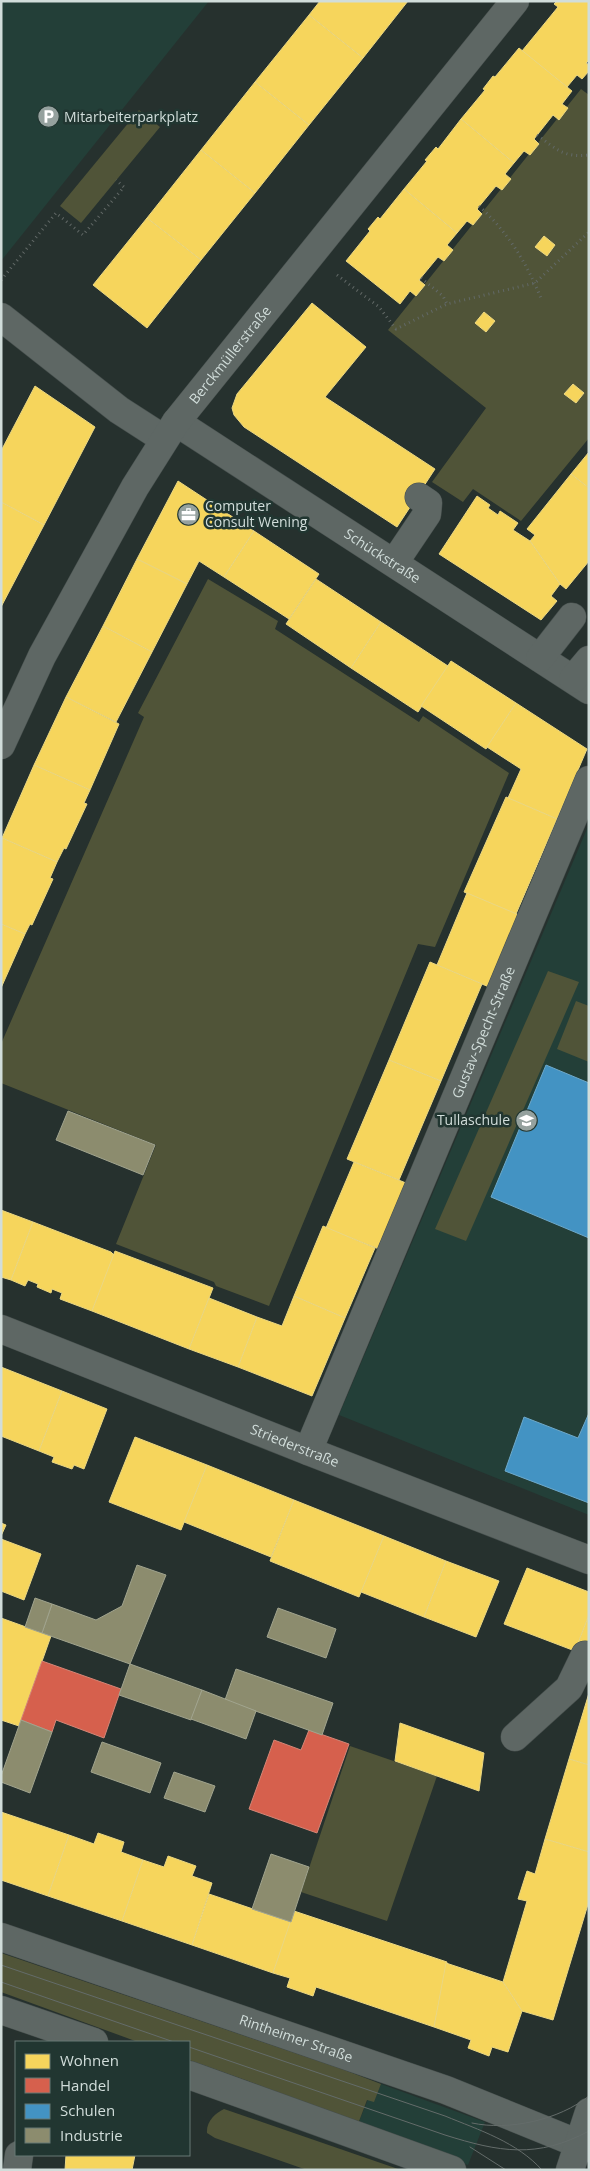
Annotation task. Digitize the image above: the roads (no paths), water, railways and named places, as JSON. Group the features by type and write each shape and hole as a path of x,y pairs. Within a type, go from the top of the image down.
{"street":[{"name":"Berckmüllerstraße","path":"1,745 42,656 135,487 170,430 515,1"},
{"name":"Schückstraße","path":"1,317 119,410 170,430 394,563 540,658 583,676"},
{"path":"394,563 427,514 428,503 420,497"},
{"path":"540,658 572,617"},
{"name":"Gustav-Specht-Straße","path":"308,1451 589,780"},
{"name":"Striederstraße","path":"1,1329 589,1560"},
{"path":"515,1737 569,1688 585,1655"},
{"name":"Rintheimer Straße","path":"1,1937 446,2090 584,2146"},
{"path":"1,2010 39,2033 88,2041"},
{"path":"190,2075 452,2170"},
{"path":"570,2170 584,2146 589,2112"},
{"path":"17,2170 19,2156"}],"tram line":[{"path":"1,1965 445,2116 509,2144 532,2160 542,2170"},
{"path":"1,1982 171,2041"},
{"path":"190,2047 445,2135 501,2149 518,2150 552,2146 589,2131"},
{"path":"472,2123 502,2126 533,2122 563,2111 589,2096"},
{"path":"470,2147 506,2170"}],"place":[{"name":"Mitarbeiterparkplatz","path":"48,117"},
{"name":"Computer Consult Wening","path":"189,514"},
{"name":"Tullaschule","path":"526,1120"}]}
